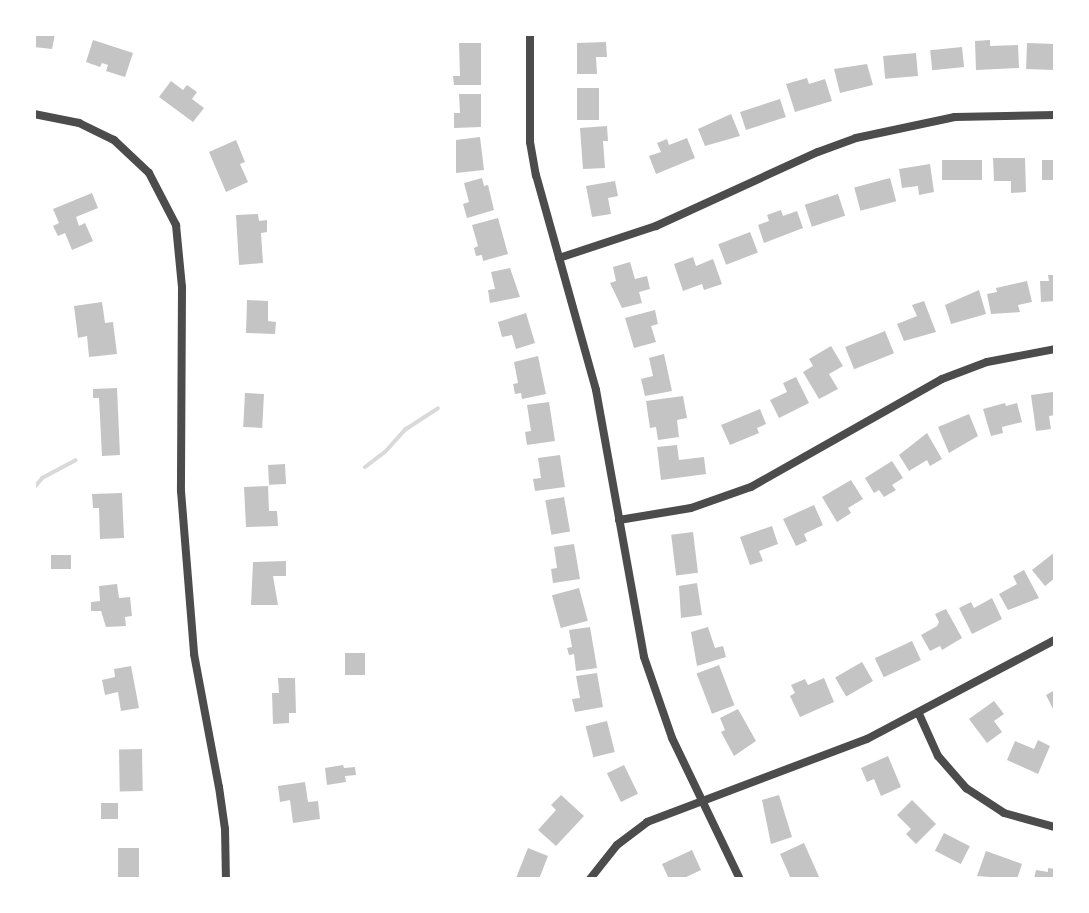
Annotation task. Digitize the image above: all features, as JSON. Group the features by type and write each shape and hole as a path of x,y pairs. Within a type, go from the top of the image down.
{"street":[{"path":"530,34 530,142 539,189 596,390 653,689 740,879"},
{"path":"34,114 79,123 114,140 149,173 176,225 182,287 181,477 192,640 225,829 226,879"},
{"path":"559,258 656,226 818,152 871,133 955,117 1055,115"},
{"path":"619,520 691,508 751,487 942,379 987,362 1055,349"},
{"path":"590,879 617,845 647,822 701,799 835,752 919,714 1055,640"},
{"path":"919,714 938,756 966,788 1004,813 1055,827"}],"building":[{"path":"34,34 55,34 52,49 34,47"},
{"path":"93,40 133,53 125,77 106,71 108,65 102,63 100,67 86,62"},
{"path":"990,40 990,46 1018,45 1019,68 976,70 975,41"},
{"path":"606,42 607,57 596,57 597,74 577,74 577,43"},
{"path":"459,43 481,43 481,85 454,85 453,76 460,76"},
{"path":"1027,43 1055,44 1054,70 1026,69"},
{"path":"962,47 964,67 932,70 930,50"},
{"path":"916,53 918,76 885,79 883,56"},
{"path":"867,64 873,85 840,93 834,69"},
{"path":"807,78 809,84 825,79 832,101 795,112 786,84"},
{"path":"171,81 183,90 187,85 197,92 192,99 204,108 193,122 159,97"},
{"path":"577,88 599,88 599,120 577,120"},
{"path":"459,94 481,94 481,127 454,128 454,113 460,113"},
{"path":"780,99 786,117 746,130 740,112"},
{"path":"731,114 740,136 705,146 698,129"},
{"path":"607,126 608,141 603,141 605,168 583,169 580,128"},
{"path":"480,137 484,170 456,173 456,140"},
{"path":"687,138 695,158 656,174 649,156 661,152 657,143 667,139 669,145"},
{"path":"236,140 245,162 240,164 248,182 226,192 209,152"},
{"path":"993,158 1025,158 1026,192 1011,193 1011,181 994,181"},
{"path":"942,160 982,160 982,180 942,180"},
{"path":"1042,160 1055,160 1055,180 1042,180"},
{"path":"930,164 934,192 919,195 918,186 902,188 899,169"},
{"path":"482,178 484,186 488,185 494,210 467,218 463,204 469,202 464,183"},
{"path":"890,178 896,201 860,211 854,188"},
{"path":"615,181 618,196 608,198 611,214 592,217 586,186"},
{"path":"92,193 98,208 76,217 79,226 85,223 93,241 72,250 65,233 58,236 53,226 59,223 53,209"},
{"path":"838,194 845,216 812,227 805,205"},
{"path":"781,210 783,216 797,211 803,228 764,243 758,225 769,221 767,215"},
{"path":"258,214 259,221 267,220 267,232 261,233 263,263 239,265 236,215"},
{"path":"498,218 508,254 483,261 482,255 476,256 474,248 478,246 472,225"},
{"path":"750,232 758,253 726,265 718,244"},
{"path":"693,257 696,266 713,259 722,284 704,290 702,284 683,291 674,264"},
{"path":"630,262 635,279 647,276 650,289 639,292 642,303 622,308 610,283 616,281 613,267"},
{"path":"510,268 520,297 490,303 488,290 495,289 491,272"},
{"path":"1048,275 1055,275 1055,301 1041,302 1040,281 1049,281"},
{"path":"1027,281 1032,302 1018,305 1020,312 991,314 987,294 997,292 996,288"},
{"path":"979,290 986,314 951,324 945,305"},
{"path":"247,300 268,301 268,321 276,322 275,334 246,333"},
{"path":"924,301 936,332 904,341 897,324 917,316 912,305"},
{"path":"102,302 105,323 113,322 117,354 89,357 87,336 78,338 74,306"},
{"path":"655,310 658,324 651,326 656,342 634,348 625,318"},
{"path":"526,313 535,343 516,349 512,335 502,337 498,322"},
{"path":"885,331 894,353 854,369 845,347"},
{"path":"831,346 843,366 829,374 838,389 819,399 803,372 813,366 809,359"},
{"path":"664,354 672,391 645,396 641,379 653,376 649,358"},
{"path":"538,356 546,394 522,399 521,393 515,394 513,384 518,383 514,362"},
{"path":"796,377 809,403 779,418 770,400 787,392 783,383"},
{"path":"117,388 120,455 102,456 99,398 93,398 93,389"},
{"path":"1053,392 1055,415 1049,416 1051,429 1036,431 1031,395"},
{"path":"245,393 264,394 262,428 243,427"},
{"path":"683,396 687,418 677,420 679,437 658,440 656,427 650,428 646,401"},
{"path":"549,402 555,441 527,445 525,432 531,431 527,405"},
{"path":"1005,403 1006,406 1017,403 1022,422 1002,427 1003,433 991,436 983,409"},
{"path":"760,409 766,424 757,428 759,433 730,445 721,425"},
{"path":"969,414 978,436 949,453 938,427"},
{"path":"927,433 942,459 930,466 927,460 909,471 899,455"},
{"path":"677,445 679,460 704,457 706,474 661,480 657,447"},
{"path":"560,455 565,487 535,491 533,479 541,478 538,458"},
{"path":"892,461 903,478 892,485 896,490 884,497 879,490 874,493 865,478"},
{"path":"285,464 286,484 269,485 268,465"},
{"path":"851,480 863,499 848,508 851,513 837,522 822,497"},
{"path":"268,486 269,511 277,511 278,526 246,527 244,487"},
{"path":"122,493 124,538 100,539 99,508 93,508 92,494"},
{"path":"564,497 570,531 551,535 545,500"},
{"path":"814,505 823,525 804,534 807,541 796,546 783,519"},
{"path":"772,526 778,544 759,551 763,561 750,565 740,537"},
{"path":"693,532 698,573 676,575 671,535"},
{"path":"574,544 580,579 553,583 551,569 557,568 554,547"},
{"path":"1055,552 1055,578 1045,586 1032,570"},
{"path":"51,555 71,555 71,569 51,569"},
{"path":"286,561 286,576 273,576 278,605 251,605 253,562"},
{"path":"1024,570 1039,598 1008,610 999,594 1017,584 1013,576"},
{"path":"697,583 702,615 681,618 679,586"},
{"path":"117,584 119,598 130,597 132,616 125,617 126,626 106,627 101,611 91,611 91,602 100,601 99,586"},
{"path":"579,588 588,621 561,628 552,595"},
{"path":"992,598 1002,619 972,634 959,608 971,602 974,608"},
{"path":"946,609 962,638 942,650 940,646 930,651 921,635 937,626 939,622 935,614"},
{"path":"590,627 597,668 576,671 574,654 569,655 567,648 572,647 569,630"},
{"path":"708,627 715,648 723,646 726,657 697,666 691,632"},
{"path":"912,641 921,660 884,677 875,658"},
{"path":"345,653 365,653 365,675 345,675"},
{"path":"862,662 873,681 846,697 835,678"},
{"path":"719,665 734,705 712,714 697,674"},
{"path":"131,666 139,708 121,711 118,692 105,695 102,680 115,677 114,669"},
{"path":"597,673 603,707 575,712 572,699 580,698 576,676"},
{"path":"278,678 295,678 296,713 289,713 289,723 273,724 272,693 279,693"},
{"path":"824,678 834,702 800,717 790,696 795,693 791,685 805,679 808,685"},
{"path":"1055,690 1055,713 1046,695"},
{"path":"994,701 1004,714 994,721 1002,732 987,743 969,719"},
{"path":"738,709 756,741 734,756 721,732 725,730 720,718"},
{"path":"607,721 615,752 593,757 586,726"},
{"path":"1038,740 1050,746 1038,774 1007,760 1015,741 1034,749"},
{"path":"119,749 142,749 143,791 120,791"},
{"path":"888,756 901,787 881,796 874,779 867,782 861,768"},
{"path":"343,765 344,768 355,767 356,775 345,776 346,782 327,785 325,768"},
{"path":"624,765 638,794 621,802 607,773"},
{"path":"305,782 308,802 318,801 320,819 293,823 290,800 280,802 278,786"},
{"path":"561,795 584,816 556,846 538,830 556,810 551,805"},
{"path":"779,795 792,837 771,844 762,800"},
{"path":"912,800 936,824 916,844 906,834 911,829 897,815"},
{"path":"101,803 118,803 118,819 101,819"},
{"path":"944,833 970,846 961,864 935,851"},
{"path":"804,843 820,879 791,879 780,854"},
{"path":"118,848 139,848 139,879 118,879"},
{"path":"528,848 548,856 539,879 516,878"},
{"path":"692,850 701,870 682,879 669,879 662,864"},
{"path":"986,851 1022,864 1017,879 977,876"},
{"path":"1048,868 1055,869 1055,879 1034,879 1036,870 1048,872"}],"waterway":[{"path":"365,467 385,452 406,429 438,408"},
{"path":"34,488 42,478 76,460"}]}
